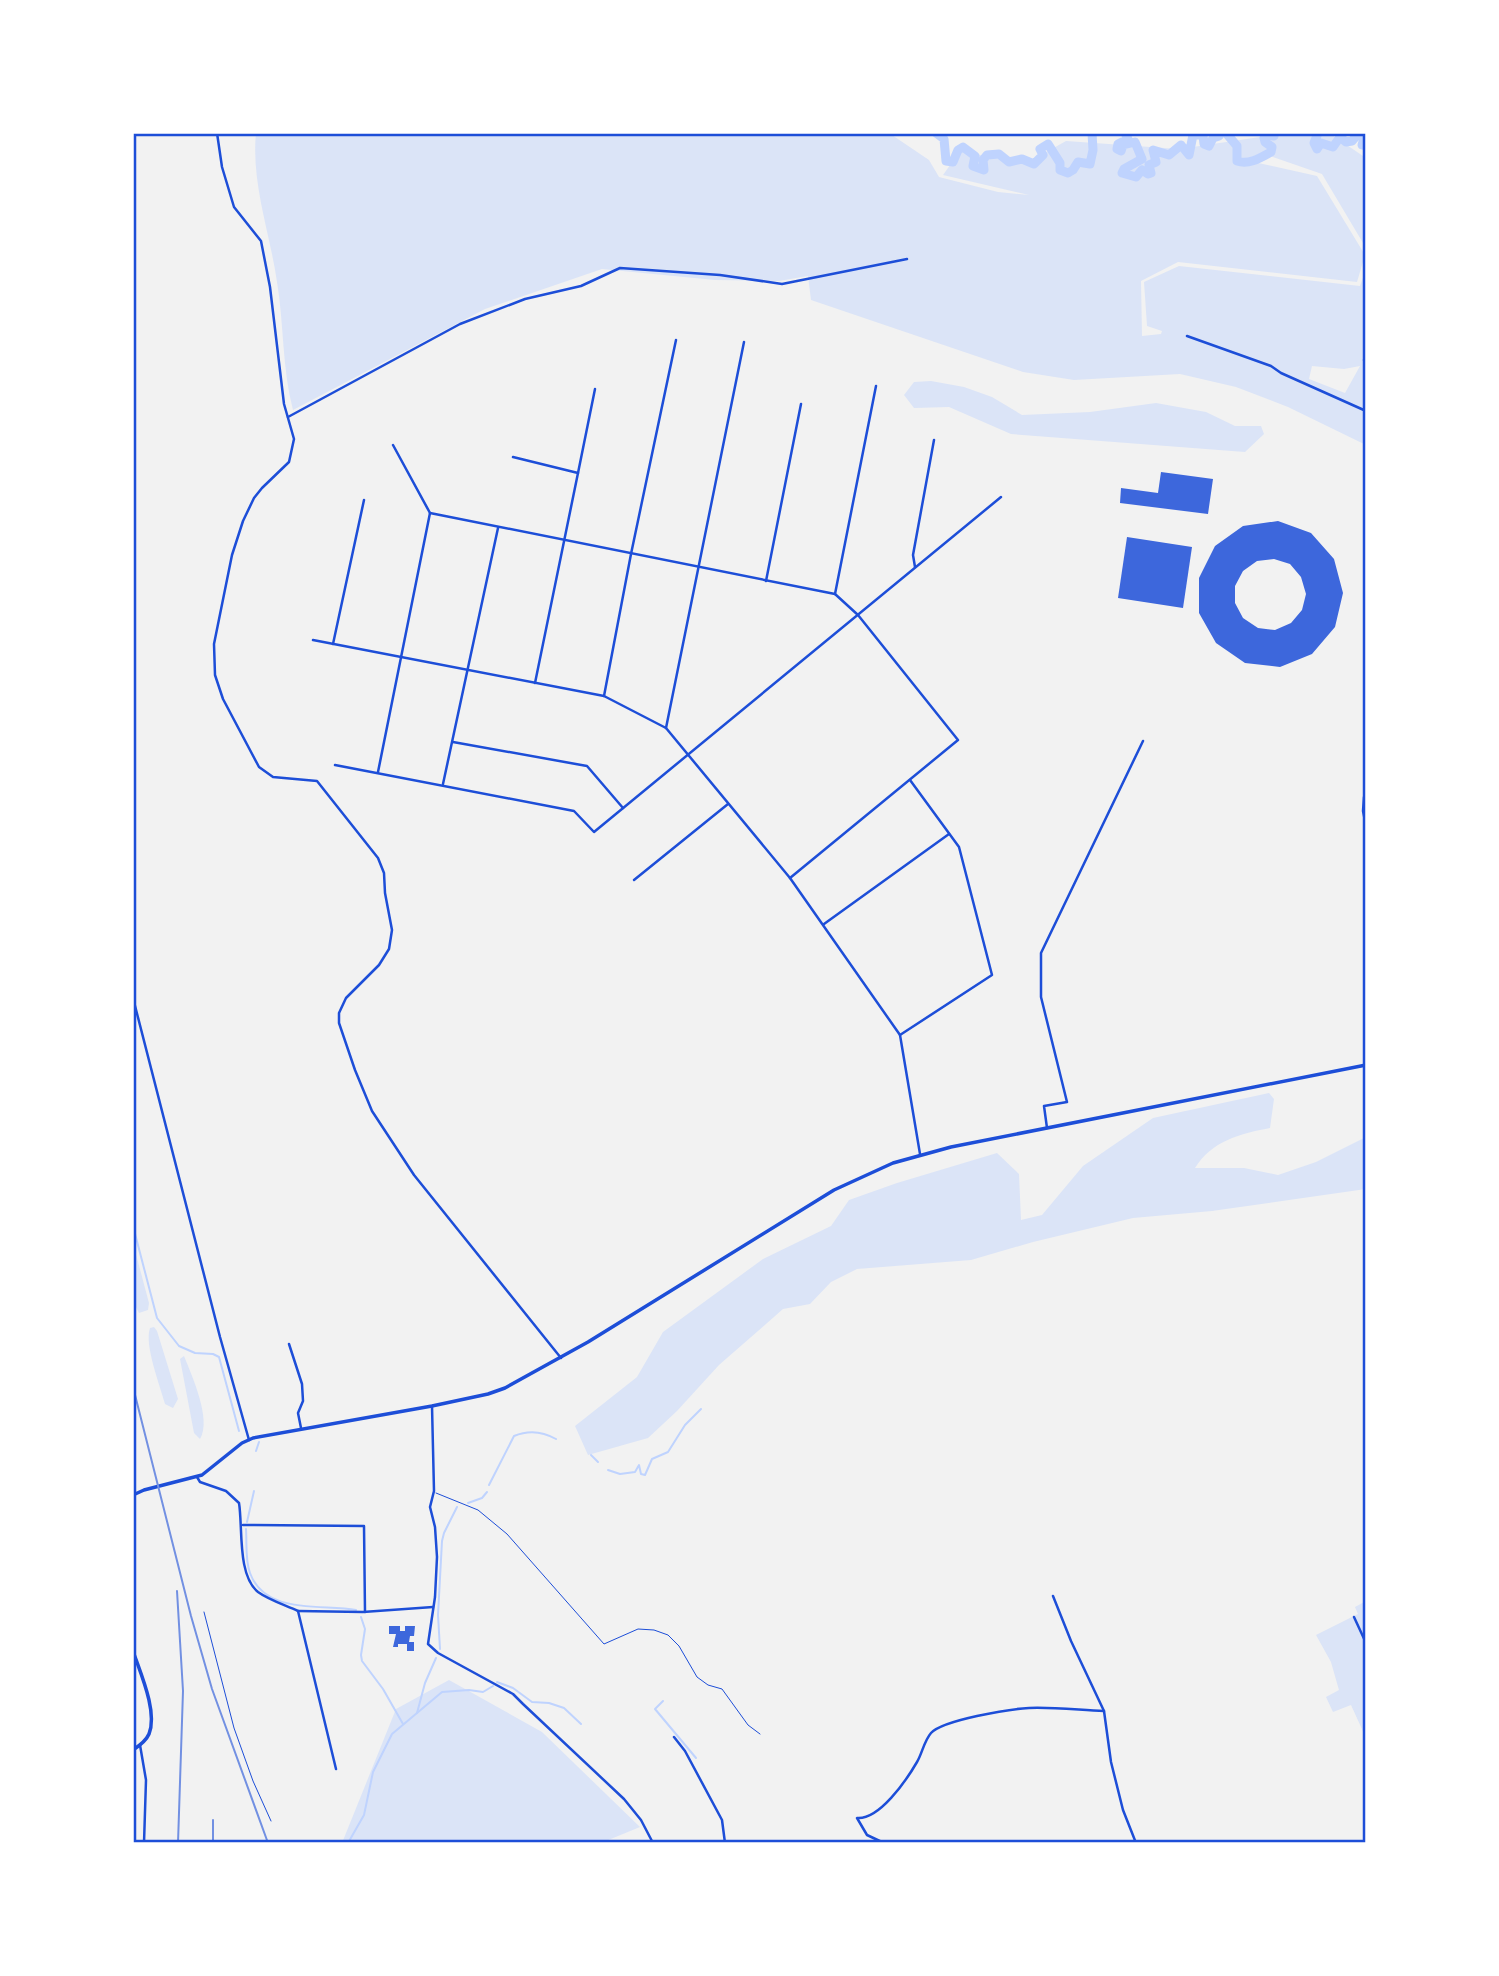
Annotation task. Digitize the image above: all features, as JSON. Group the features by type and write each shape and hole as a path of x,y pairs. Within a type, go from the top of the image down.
{"main road":[{"path":"133,1495 197,1477 249,1440 301,1428 432,1406 505,1388 561,1358 834,1190 919,1154 1366,1065"},
{"path":"133,1651 152,1719 149,1735 133,1750"}],"street":[{"path":"217,133 222,167 234,207 261,241 270,287 282,396 294,439 290,460 254,498 243,521 228,568 213,654 218,686 259,767 273,777 317,781 382,864 392,930 389,948 379,965 346,998 339,1013 339,1023 355,1069 372,1111 414,1175 561,1358"},
{"path":"288,417 460,324 525,299 581,286 620,268 720,275 782,284 907,259"},
{"path":"1187,336 1271,366 1366,411"},
{"path":"604,696 677,340"},
{"path":"666,728 744,342"},
{"path":"835,594 876,386"},
{"path":"536,682 596,389"},
{"path":"766,581 801,404"},
{"path":"915,567 913,555 934,440"},
{"path":"378,772 430,513 393,445"},
{"path":"513,457 578,473"},
{"path":"335,765 574,811 594,832 1001,497"},
{"path":"333,644 364,500"},
{"path":"430,513 699,569 835,594 858,615 958,740 790,878"},
{"path":"443,785 498,528"},
{"path":"313,640 604,696 666,728 790,878 900,1035 919,1154"},
{"path":"453,741 587,766 623,808"},
{"path":"1047,1128 1044,1106 1068,1102 1041,997 1041,953 1143,741"},
{"path":"900,1035 992,975 959,847 910,779"},
{"path":"1364,797 1366,826"},
{"path":"634,880 728,804"},
{"path":"823,925 949,834"},
{"path":"133,998 249,1440"},
{"path":"289,1344 302,1384 303,1401 298,1413 301,1428"},
{"path":"432,1406 434,1492 430,1507 435,1527 437,1557 428,1637 431,1648 513,1694 624,1799 641,1820 653,1843"},
{"path":"197,1477 200,1482 233,1496 239,1503 244,1566 252,1586 265,1596 298,1611 365,1612 433,1607"},
{"path":"242,1524 364,1526 365,1612"},
{"path":"1054,1596 1071,1641 1104,1711 1111,1762 1136,1843"},
{"path":"298,1611 336,1769"},
{"path":"1354,1617 1366,1643"},
{"path":"884,1843 867,1835 857,1818 865,1819 877,1812 895,1793 917,1762 931,1733 950,1723 1028,1708 1104,1711"},
{"path":"674,1737 685,1751 722,1820 725,1843"},
{"path":"141,1745 146,1780 144,1843"}],"lane":[{"path":"434,1492 478,1510 507,1534 604,1644 638,1629 654,1630 668,1635 679,1646 697,1677 708,1685 722,1689 748,1725 760,1734"},
{"path":"204,1612 234,1728 253,1782 271,1821"}],"shaded area":[{"path":"256,133 889,133 929,160 939,177 998,192 1029,195 943,175 960,151 1025,164 1066,141 1179,149 1275,133 1329,133 1366,158 1366,248 1322,174 1261,153 1245,160 1317,176 1365,255 1357,282 1178,262 1141,281 1142,336 1161,334 1162,331 1147,326 1144,282 1179,266 1360,286 1366,269 1366,445 1288,407 1236,387 1180,374 1074,380 1023,372 811,300 808,276 779,281 715,280 602,269 485,309 293,410 277,282 259,189","holes":["1312,366 1344,369 1360,366 1345,393 1309,379"]},
{"path":"931,381 964,387 992,397 1022,415 1090,412 1156,403 1206,412 1235,426 1261,426 1264,434 1245,452 1011,434 949,407 914,408 904,395 914,382"},
{"path":"1269,1093 1274,1099 1270,1128 1227,1140 1210,1151 1195,1168 1244,1168 1278,1175 1316,1162 1366,1137 1366,1189 1212,1211 1133,1218 971,1260 857,1269 831,1282 810,1304 783,1309 719,1365 648,1438 588,1455 575,1426 637,1377 663,1332 763,1259 831,1226 849,1200 997,1153 1019,1174 1021,1220 1042,1215 1083,1166 1153,1118"},
{"path":"133,1243 149,1303 148,1310 139,1313 133,1301"},
{"path":"154,1327 178,1399 173,1408 165,1404 151,1355 149,1335 150,1328"},
{"path":"184,1356 202,1410 204,1421 200,1439 194,1433 180,1359"},
{"path":"1366,1601 1366,1738 1351,1705 1333,1712 1326,1697 1339,1690 1331,1662 1316,1635 1358,1614 1355,1607"},
{"path":"449,1680 542,1732 640,1827 601,1843 342,1843 396,1709"}],"building":[{"path":"1161,472 1213,479 1208,514 1120,503 1121,488 1158,493"},
{"path":"1278,521 1311,533 1334,559 1343,593 1335,627 1312,654 1280,667 1245,663 1216,643 1199,613 1199,578 1215,546 1243,526","holes":["1274,559 1290,564 1301,577 1306,594 1302,610 1291,623 1275,630 1258,628 1243,618 1235,603 1235,586 1243,571 1257,561"]},
{"path":"1127,537 1192,547 1183,608 1118,598"},
{"path":"389,1626 400,1626 400,1631 405,1631 405,1626 415,1626 414,1636 410,1636 409,1642 414,1642 414,1651 407,1651 407,1644 393,1647 396,1634 389,1634"}],"waterway":[{"path":"936,133 944,139 946,161 953,162 958,150 963,147 975,156 973,166 984,170 983,160 987,155 999,154 1009,162 1022,159 1034,164 1043,155 1040,149 1048,144 1060,163 1060,170 1068,173 1078,162 1090,164 1092,133"},
{"path":"1125,133 1128,139 1118,144 1117,149 1121,151 1123,145 1135,142 1142,159 1124,169 1122,173 1136,177 1142,170 1151,173 1149,165 1156,162 1153,150 1169,155 1181,145 1189,155 1193,135 1203,135 1204,144 1209,146 1213,138 1221,133"},
{"path":"1226,133 1237,146 1237,161 1246,162 1271,152 1272,147 1264,138 1267,135 1274,136 1274,133"},
{"path":"1318,133 1314,143 1317,149 1321,143 1333,147 1340,137 1346,142 1352,141 1358,134 1364,139 1362,145 1366,146"},
{"path":"133,1226 157,1318 179,1346 195,1353 219,1357 239,1431"},
{"path":"608,1470 620,1474 635,1472 639,1465 641,1474 645,1475 652,1459 668,1452 685,1425 701,1409"},
{"path":"489,1485 514,1436 535,1432 556,1439"},
{"path":"256,1451 259,1442"},
{"path":"591,1455 598,1462"},
{"path":"247,1522 254,1491"},
{"path":"468,1503 482,1498 487,1492"},
{"path":"440,1649 438,1615 442,1541 457,1507"},
{"path":"246,1529 248,1568 257,1586 268,1596 295,1605 356,1610"},
{"path":"361,1617 365,1629 362,1661 383,1689 403,1724"},
{"path":"417,1713 425,1683 436,1658"},
{"path":"497,1682 513,1688 532,1702 549,1703 564,1708 581,1724"},
{"path":"348,1843 364,1815 373,1772 392,1734 442,1692 483,1692 493,1686"},
{"path":"663,1701 655,1709 696,1758"}],"railway":[{"path":"133,1387 212,1689 268,1843"},
{"path":"177,1591 183,1691 178,1843"},
{"path":"213,1820 213,1843"}]}
